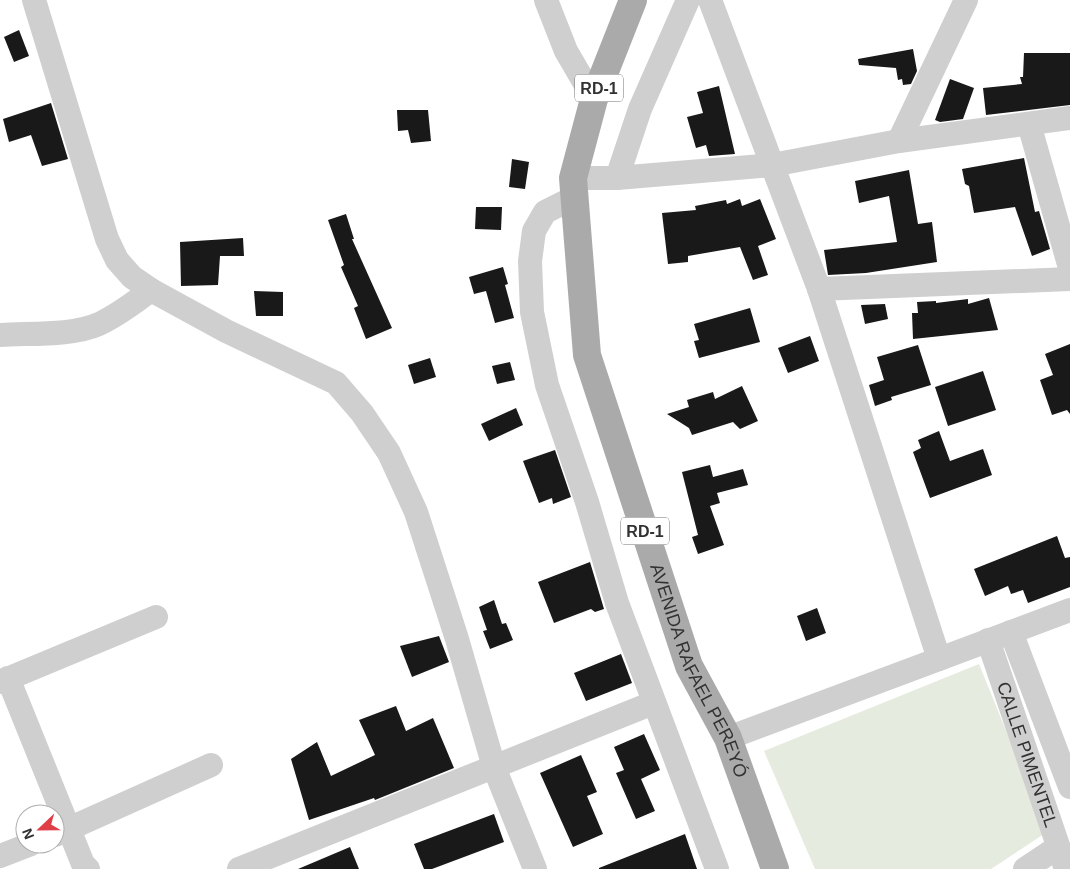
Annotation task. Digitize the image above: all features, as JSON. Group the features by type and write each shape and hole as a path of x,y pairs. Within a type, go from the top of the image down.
{"main road":[{"name":"RD-1","path":"574,188 594,99 632,0"},
{"name":"AVENIDA RAFAEL PEREYÓ","path":"574,188 587,355 689,666 728,738 775,869"}],"street":[{"path":"34,0 107,239 117,260 132,277 151,290 226,331 336,383 362,413 389,453 416,512 457,639 494,767 534,869"},
{"path":"546,0 566,51 594,99"},
{"path":"617,178 640,109 688,0"},
{"path":"710,0 819,289 939,659"},
{"path":"899,141 966,0"},
{"path":"717,869 617,603 587,502 547,385 532,312 530,261 534,231 546,212 574,188 617,178 772,165 899,141 1070,118"},
{"path":"1029,124 1070,268"},
{"path":"819,289 1070,279"},
{"path":"0,335 62,332 98,325 126,309 151,290"},
{"path":"728,738 1070,610"},
{"path":"51,804 4,680 156,617"},
{"name":"CALLE PIMENTEL","path":"1011,632 1070,787"},
{"name":"CALLE PIMENTEL","path":"988,640 1066,869"},
{"path":"253,866 653,703"},
{"path":"65,831 211,765"},
{"path":"65,837 84,868"},
{"path":"1024,869 1058,847"},
{"path":"0,856 15,850"}],"shaded area":[{"path":"979,664 1047,832 991,869 815,869 764,751"}],"building":[{"path":"19,30 29,56 14,62 4,37"},
{"path":"913,49 917,71 911,84 903,85 902,79 898,80 896,68 859,65 858,59"},
{"path":"1024,53 1070,53 1070,105 986,115 983,88 1022,84 1020,77 1023,77"},
{"path":"950,79 974,88 963,119 940,122 935,120"},
{"path":"719,86 735,154 709,156 706,145 696,148 687,117 703,113 697,92"},
{"path":"51,103 68,159 42,166 31,135 9,142 3,119"},
{"path":"397,110 428,110 431,141 411,143 408,130 398,131"},
{"path":"1024,158 1035,212 1039,211 1050,249 1032,256 1015,207 974,213 969,186 965,184 962,169"},
{"path":"512,159 529,162 525,189 509,187"},
{"path":"909,170 918,224 932,222 937,262 866,273 828,275 824,250 897,242 889,196 859,203 855,181"},
{"path":"740,199 742,206 760,199 776,239 758,246 768,275 753,280 740,247 688,256 688,262 668,264 662,213 696,210 695,206 726,200 727,204"},
{"path":"476,207 502,207 501,230 475,229"},
{"path":"346,214 354,239 352,239 392,328 366,339 354,308 358,306 341,267 344,265 328,220"},
{"path":"243,238 244,256 220,256 218,285 181,286 180,242"},
{"path":"503,267 508,284 505,285 514,318 495,323 486,291 474,294 469,277"},
{"path":"254,291 283,292 283,316 256,316"},
{"path":"989,298 998,330 913,339 912,313 918,313 917,302 936,301 936,303 968,299 968,304"},
{"path":"885,304 888,319 865,324 861,305"},
{"path":"750,308 760,342 699,358 694,341 699,340 694,324"},
{"path":"810,336 819,361 788,373 778,348"},
{"path":"1070,344 1070,414 1067,410 1052,415 1040,380 1053,375 1045,354"},
{"path":"918,345 931,385 891,397 892,400 875,406 869,385 884,380 877,357"},
{"path":"430,358 436,377 414,384 408,365"},
{"path":"510,362 515,380 497,384 492,366"},
{"path":"983,371 996,410 948,426 935,387"},
{"path":"742,386 758,421 740,429 733,422 692,435 689,428 667,414 689,407 687,400 713,392 715,399"},
{"path":"516,408 523,425 489,441 481,424"},
{"path":"939,431 950,461 983,449 992,475 930,498 913,452 921,448 918,440"},
{"path":"555,450 571,497 553,504 552,498 539,503 523,461"},
{"path":"710,465 713,477 743,469 748,485 717,493 720,503 710,506 724,545 698,554 692,537 698,535 682,472"},
{"path":"1057,536 1065,558 1070,557 1070,587 1028,603 1023,590 1011,594 1008,586 985,596 974,569"},
{"path":"590,562 604,609 595,612 591,609 554,623 538,582"},
{"path":"494,600 502,624 506,623 513,640 490,649 483,631 487,630 479,607"},
{"path":"817,608 826,633 806,641 797,616"},
{"path":"439,636 449,662 412,677 400,646"},
{"path":"621,654 632,683 586,701 574,673"},
{"path":"396,706 406,731 433,718 454,768 375,800 374,798 309,820 291,759 317,742 331,776 375,755 359,720"},
{"path":"644,734 660,770 641,779 655,811 636,819 616,773 624,770 614,747"},
{"path":"581,755 597,792 587,796 603,834 573,847 540,773"},
{"path":"494,814 504,842 432,869 424,869 414,844"},
{"path":"685,834 697,869 599,869 599,868"},
{"path":"350,847 359,869 298,869"}]}
